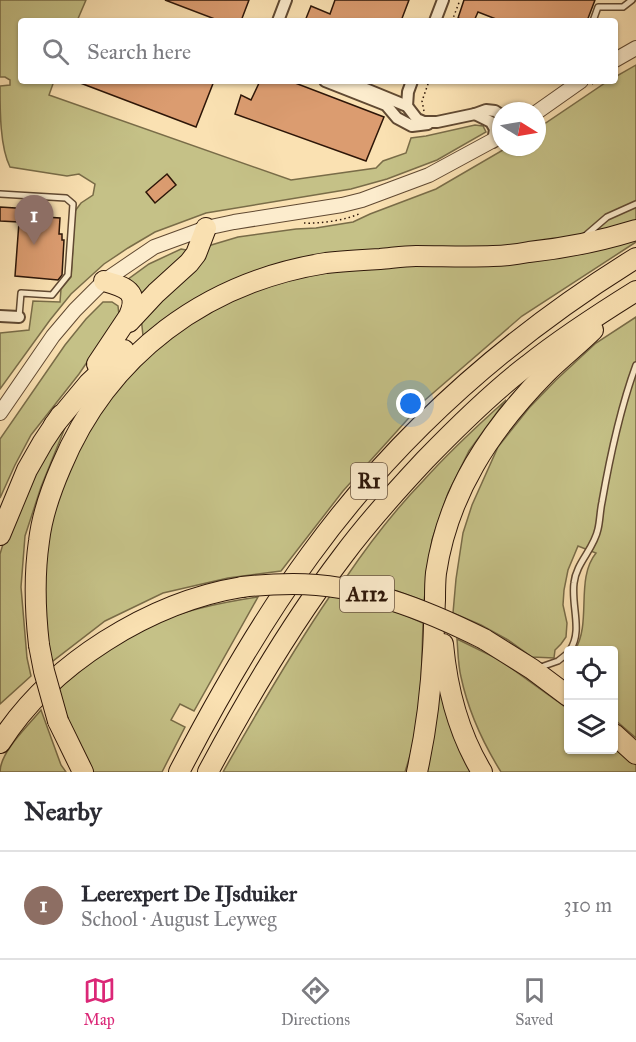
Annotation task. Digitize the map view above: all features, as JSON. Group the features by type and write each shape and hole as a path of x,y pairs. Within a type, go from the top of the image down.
{"highway":[{"path":"0,535 27,471 54,425 135,314 196,254 206,228"},
{"path":"83,772 58,721 39,645 36,620 36,580 39,540 48,501 67,452 97,401 133,358 185,315 211,300 244,284 300,268 329,263 413,256 495,256 573,247 636,230"},
{"path":"54,425 89,383 119,354 149,328 207,291 243,275 300,260 382,253 413,256"},
{"name":"R1","path":"179,772 248,648 280,597 328,531 377,472 425,421 514,343 593,284 636,258"},
{"path":"104,281 126,288 133,300 129,316 117,336"},
{"path":"417,772 431,683 436,574 453,507 470,471 495,432 520,400 630,295"},
{"name":"R1","path":"208,772 282,643 342,556 391,496 449,434 526,366 630,295"},
{"path":"442,547 441,586 446,669 452,701 482,772"},
{"name":"A112","path":"0,720 23,699 57,679 96,647 171,606 199,596 242,587 294,584 352,590 414,607 484,639 532,669 564,693"},
{"path":"0,743 25,709 57,679"},
{"path":"618,738 636,754"}],"street":[{"path":"279,18 286,0"},
{"path":"436,18 443,0"},
{"path":"618,58 636,48"},
{"path":"333,84 386,105 397,118 412,126 492,111"},
{"path":"353,84 407,106 417,119 424,122 437,122"},
{"path":"397,118 407,106 411,84"},
{"path":"546,106 577,84"},
{"path":"475,114 492,124"},
{"path":"0,413 53,336 75,310 104,281 154,247 206,228 362,200 429,176 492,137"},
{"path":"0,316 19,317"}],"lane":[{"path":"594,18 598,7 623,7 632,0"},
{"path":"0,194 66,198 73,204 68,275 52,295 21,293 19,317"},
{"path":"573,247 607,217 636,204"},
{"path":"573,646 577,633 573,603 574,582 578,569 598,531 616,430 636,365"},
{"path":"532,669 558,661 564,656"}],"path":[{"path":"453,18 460,0"},
{"path":"422,101 428,84"},
{"path":"304,223 312,224 353,217 361,213"}],"shaded area":[{"path":"0,0 86,0 78,18 18,18 18,84 53,84 49,95 291,180 376,168 383,161 406,153 411,138 475,125 483,126 486,132 437,160 387,179 351,189 206,213 155,232 104,264 71,294 0,389 0,333 29,330 33,301 60,302 61,289 71,277 75,211 81,203 93,195 95,184 79,174 67,176 10,167 2,139 0,86 10,85 10,80 0,77"},
{"path":"636,65 636,242 522,316 425,400 343,491 281,571 228,578 163,593 105,621 49,664 40,598 47,534 62,475 93,412 145,354 141,317 208,246 238,237 353,222 436,189 493,156 546,156 546,123 604,84 618,84 618,75"},
{"path":"181,249 186,250 187,253 140,300 127,280 149,264"},
{"path":"103,302 112,302 118,306 119,315 79,374 31,435 0,498 0,439 65,345"},
{"path":"636,317 636,738 618,722 618,646 577,646 582,627 586,575 596,553 578,546 568,570 563,605 567,623 566,637 555,650 554,658 532,657 508,640 453,613 463,533 472,505 498,447 529,408 596,343"},
{"path":"506,400 469,451 448,493 432,540 424,601 397,591 345,579 382,528 412,492 453,449"},
{"path":"75,403 41,487 25,536 21,587 27,658 31,676 0,704 0,554 27,481"},
{"path":"330,596 372,604 423,623 421,688 413,746 405,772 223,772 288,661"},
{"path":"258,597 194,711 180,704 171,720 185,727 162,772 92,772 55,693 104,653 145,628 194,610"},
{"path":"457,639 500,660 564,706 564,754 618,754 618,749 636,765 636,772 501,772 472,714 459,663"},
{"path":"439,651 475,772 425,772 437,715"},
{"path":"41,710 61,765 66,772 0,772 1,764 10,748"}],"building":[{"path":"165,0 249,0 242,18 212,18"},
{"path":"335,0 409,0 402,18 306,18 311,6 330,14"},
{"path":"464,0 595,0 588,18 493,18 478,12 475,18 458,18"},
{"path":"83,84 213,84 196,127"},
{"path":"259,84 298,84 384,117 366,161 235,114 241,95 251,100"},
{"path":"167,174 176,185 155,203 146,192"},
{"path":"0,207 31,209 30,216 60,218 59,234 62,234 62,240 64,240 62,275 58,280 15,276 19,222 0,221"}],"place":[{"name":"Leerexpert De IJsduiker","path":"34,245"}]}
